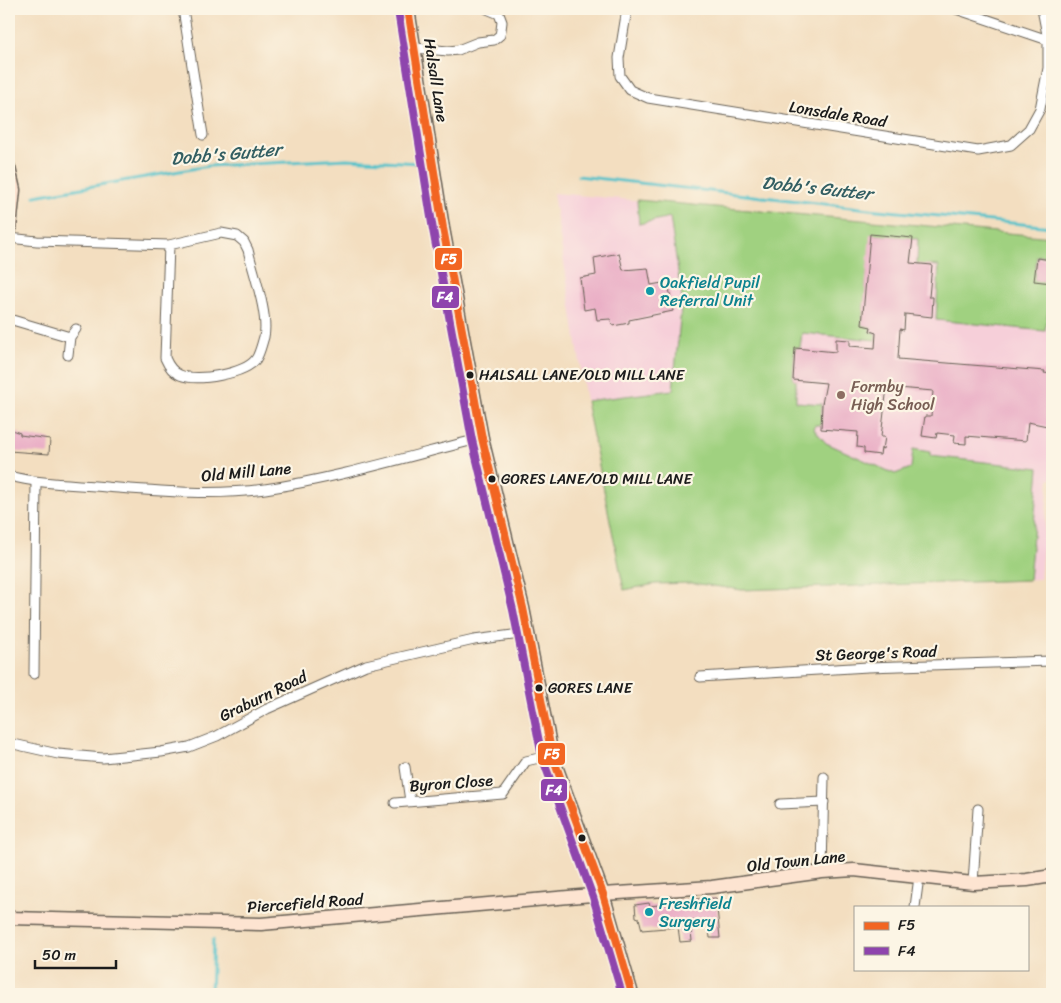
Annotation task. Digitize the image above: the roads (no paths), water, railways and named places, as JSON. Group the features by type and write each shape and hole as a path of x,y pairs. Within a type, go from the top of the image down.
{"street":[{"path":"183,9 203,135"},
{"name":"Halsall Lane","path":"408,9 443,228 482,438"},
{"path":"415,48 458,50 478,42 494,40 500,35 502,22 499,14 487,9"},
{"name":"Lonsdale Road","path":"627,9 619,58 620,76 630,90 648,98 978,151 1011,144 1029,129 1040,109 1048,68 1048,40 1042,9"},
{"path":"956,9 1048,40"},
{"path":"9,168 14,190 9,238 55,242 169,245 221,233 237,236 244,242 248,250 265,322 264,335 256,359 244,368 228,375 191,377 179,375 170,369 165,358 169,245"},
{"path":"9,319 70,337"},
{"path":"68,355 70,337 76,328"},
{"path":"482,438 528,632 552,755 603,894 632,994"},
{"name":"Old Mill Lane","path":"9,476 36,482 191,492 263,489 348,472 482,438"},
{"path":"34,674 36,482"},
{"name":"Graburn Road","path":"9,743 58,754 103,758 190,747 218,736 267,709 366,665 474,640 528,632"},
{"name":"St George's Road","path":"700,677 868,667 1052,661"},
{"name":"Byron Close","path":"394,803 503,794 526,761 552,755"},
{"path":"405,767 410,801"},
{"path":"822,872 824,777"},
{"path":"780,804 824,802"},
{"path":"973,883 978,809"},
{"name":"Old Town Lane","path":"603,894 712,887 822,872 854,870 973,883 1027,880 1052,876"},
{"path":"915,906 919,877"},
{"name":"Piercefield Road","path":"9,918 261,924 603,894"}],"waterway":[{"name":"Dobb's Gutter","path":"35,196 209,166 347,159 420,163"},
{"name":"Dobb's Gutter","path":"578,176 878,210 1052,227"},
{"path":"211,994 213,940"}],"place":[{"name":"Oakfield Pupil Referral Unit","path":"650,291"},
{"name":"HALSALL LANE/OLD MILL LANE","path":"470,375"},
{"name":"Formby High School","path":"841,395"},
{"name":"GORES LANE/OLD MILL LANE","path":"492,479"},
{"name":"GORES LANE","path":"539,688"},
{"name":"Freshfield Surgery","path":"649,912"}]}
